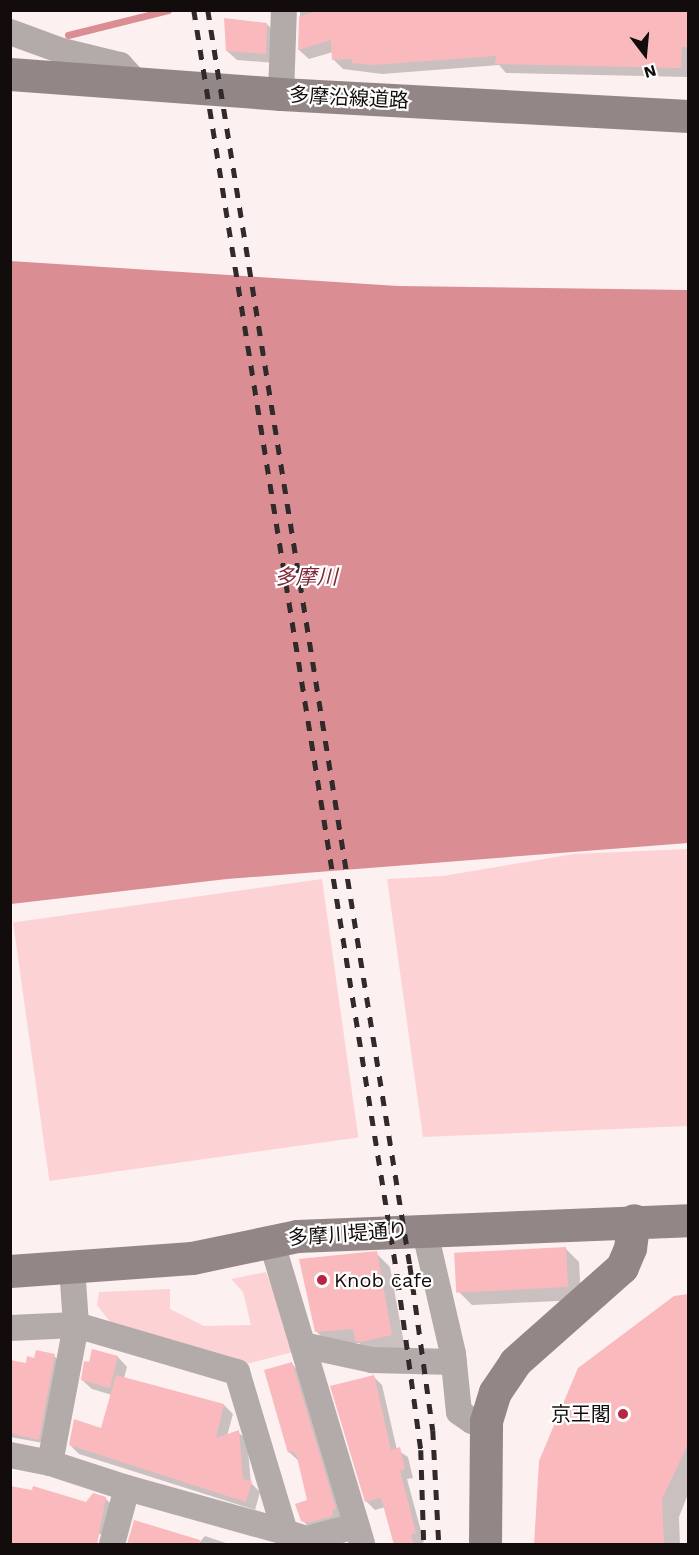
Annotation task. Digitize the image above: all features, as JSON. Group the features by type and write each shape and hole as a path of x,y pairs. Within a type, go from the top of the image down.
{"street":[{"path":"281,94 284,10"},
{"path":"10,32 62,51 120,65 136,82"},
{"name":"多摩沿線道路","path":"10,74 281,94 688,116"},
{"path":"485,1545 486,1421 495,1392 515,1362 622,1267 630,1248 634,1220"},
{"name":"多摩川堤通り","path":"10,1271 192,1258 271,1240 424,1228 688,1220"},
{"path":"424,1228 454,1362 459,1412 472,1421 486,1421"},
{"path":"10,1455 50,1463 127,1488 307,1539 359,1535 271,1240"},
{"path":"50,1463 76,1325 72,1267"},
{"path":"10,1328 76,1325 237,1372 285,1532"},
{"path":"303,1345 372,1360 454,1362"},
{"path":"112,1545 127,1488"}],"shaded area":[{"path":"688,849 688,1126 423,1137 387,879 443,876 574,854"},
{"path":"322,879 358,1137 49,1181 13,922"},
{"path":"266,1272 297,1351 246,1364 113,1326 97,1305 99,1292 170,1289 170,1309 204,1326 251,1325 243,1292 231,1279"}],"water":[{"name":"多摩川","path":"10,261 398,286 688,290 688,843 227,879 11,904"}],"building":[{"path":"319,10 688,10 688,47 682,47 681,68 495,64 496,56 372,65 352,63 352,59 332,60 331,40 298,50 299,17"},
{"path":"224,18 267,23 266,54 226,51"},
{"path":"566,1247 568,1287 456,1293 454,1253"},
{"path":"377,1251 392,1335 361,1342 355,1341 353,1329 315,1332 299,1259"},
{"name":"京王閣","path":"688,1294 688,1444 662,1499 664,1545 534,1545 539,1461 578,1368 674,1296"},
{"path":"92,1349 118,1356 110,1388 81,1380 84,1361 89,1362"},
{"path":"36,1350 55,1354 39,1440 10,1433 10,1360 26,1363 27,1356 34,1358"},
{"path":"292,1362 336,1509 332,1511 333,1516 307,1523 301,1521 295,1504 307,1500 297,1457 293,1451 288,1453 264,1370"},
{"path":"116,1375 224,1404 216,1438 239,1430 243,1479 252,1481 246,1502 69,1445 74,1419 101,1428"},
{"path":"374,1375 391,1450 400,1447 405,1469 400,1471 416,1533 411,1535 414,1545 394,1545 381,1498 365,1502 330,1386"},
{"path":"10,1486 32,1490 33,1486 86,1502 93,1493 106,1497 97,1545 10,1545"},
{"path":"134,1520 200,1540 199,1545 127,1545"}],"waterway":[{"path":"68,35 168,10"}],"railway":[{"path":"194,10 398,1280 421,1450 424,1544"},
{"path":"208,10 410,1265 433,1430 439,1544"}],"place":[{"name":"Knob cafe","path":"322,1280"},
{"name":"京王閣","path":"623,1414"}]}
